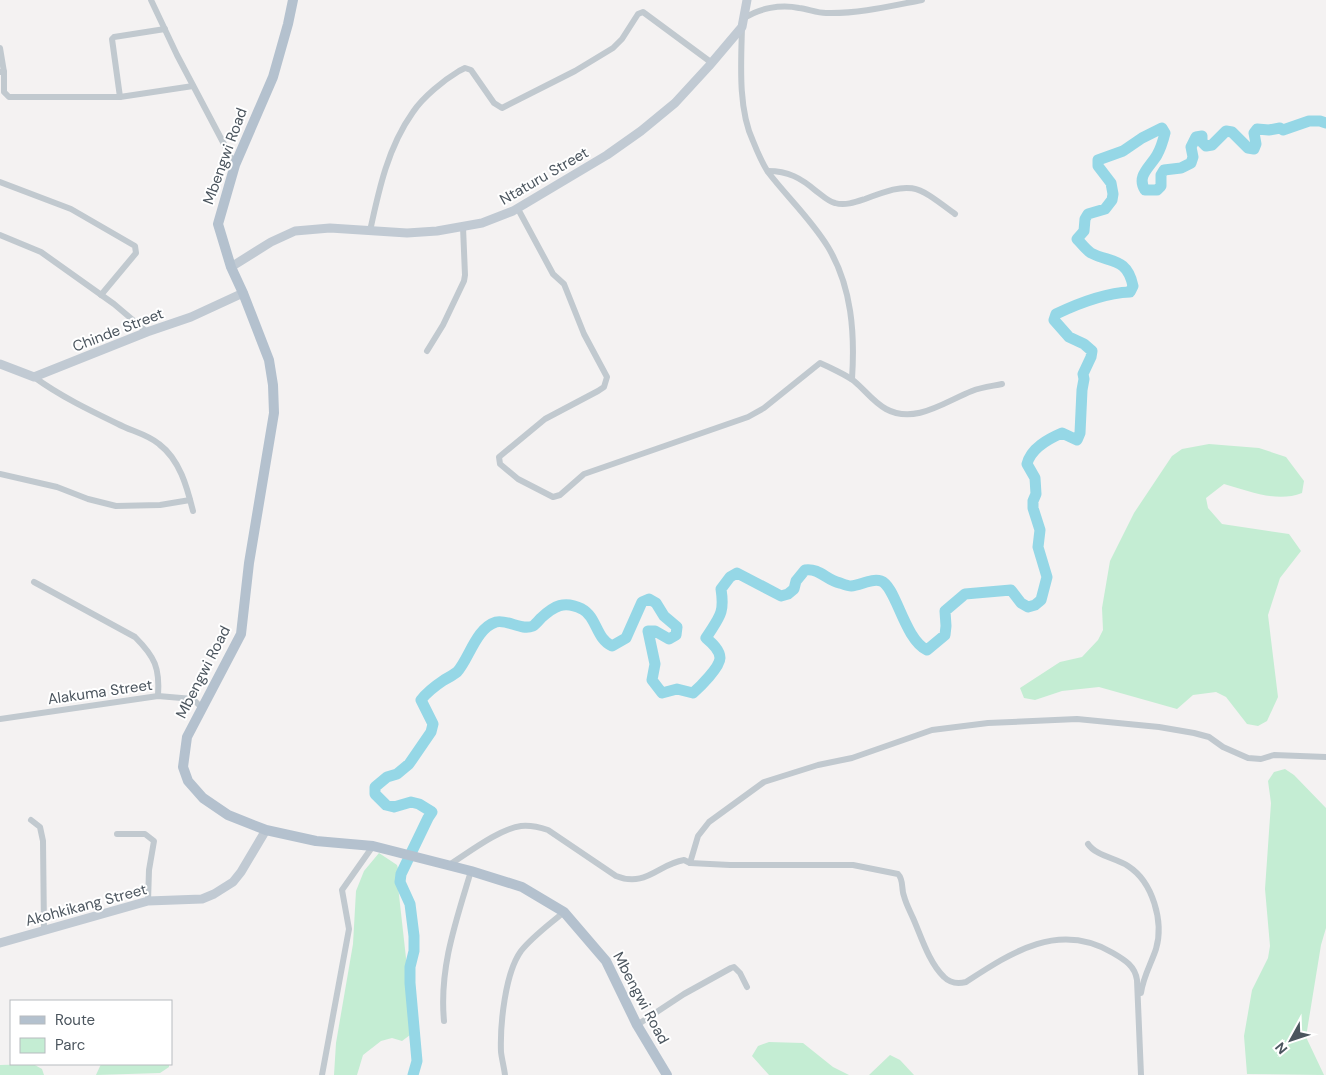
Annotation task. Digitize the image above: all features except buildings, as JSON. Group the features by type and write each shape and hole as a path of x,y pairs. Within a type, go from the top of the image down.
{"main road":[{"name":"Mbengwi Road","path":"293,0 273,77 235,165 218,224 231,267 243,293 268,360 273,385 274,413 249,563 241,634 201,707 187,737 183,767 188,781 203,798 228,815 266,830 316,841 373,846 472,871 522,887 564,912 606,961 637,1024 667,1075"}],"street":[{"path":"151,0 193,86 235,165"},
{"path":"747,0 742,23 741,86 744,108 752,139 768,171 828,246 840,271 847,293 853,329 852,379"},
{"path":"742,23 758,10 778,7 797,7 825,13 869,11 894,3 922,0"},
{"path":"370,231 384,172 391,153 413,111 459,70 465,68 471,70 494,103 502,108 576,71 613,48 622,39 638,14 643,12 712,63"},
{"name":"Ntaturu Street","path":"231,267 272,242 295,231 330,228 407,233 437,232 503,216 518,209 607,155 641,131 675,103 712,63 742,23"},
{"path":"120,98 112,39 114,37 165,29"},
{"path":"0,48 4,92 9,97 120,98 193,86"},
{"path":"768,171 790,173 803,180 826,199 834,203 843,204 908,186 930,195 956,214"},
{"path":"0,182 71,209 135,246 136,253 101,295"},
{"path":"518,209 553,274 564,284 584,334 606,376 604,387 545,419 500,455 498,461 503,468 532,487 553,496 557,496 567,489 584,474 748,417 764,408 820,363 852,379 872,399 886,409 900,413 922,413 973,390 1002,384"},
{"path":"427,351 443,325 464,281 463,227"},
{"path":"0,235 42,252 101,295 147,332"},
{"name":"Chinde Street","path":"34,376 191,317 243,293"},
{"path":"0,364 34,376 62,395 160,444 178,467 194,511"},
{"path":"0,474 57,487 94,501 116,506 160,505 190,500"},
{"path":"34,582 135,637 146,648 155,662 160,678 158,696"},
{"name":"Alakuma Street","path":"0,719 158,696 193,699 201,707"},
{"path":"690,863 698,836 709,822 764,782 818,765 852,758 932,730 988,723 1076,719 1150,726 1194,733 1209,737 1223,747 1254,759 1274,755 1326,758"},
{"path":"31,820 40,827 43,841 44,930"},
{"path":"448,866 494,836 519,826 535,826 548,830 616,876 626,880 640,878 684,860 690,863 730,865 853,865 898,874 902,878 904,897 921,940 936,967 949,981 966,982 993,965 1031,946 1050,940 1062,939 1101,946 1133,967 1137,980 1139,1005 1141,1075"},
{"name":"Akohkikang Street","path":"0,944 148,900 202,899 219,892 233,882 241,872 266,830"},
{"path":"117,834 145,834 154,841 149,870 148,900"},
{"path":"1088,844 1093,850 1129,866 1142,880 1152,899 1159,926 1156,949 1147,969 1139,1005"},
{"path":"322,1075 349,929 342,890 373,846"},
{"path":"444,1021 442,1004 443,981 448,950 472,871"},
{"path":"505,1075 501,1052 504,1001 511,968 530,941 564,912"},
{"path":"637,1024 678,997 731,968 737,970 747,987"}],"green space":[{"path":"1209,444 1259,448 1286,457 1304,481 1302,493 1292,496 1263,495 1224,484 1206,498 1208,508 1222,524 1289,534 1301,551 1280,578 1268,615 1278,697 1267,721 1258,726 1247,724 1226,697 1216,692 1193,695 1177,709 1099,687 1062,691 1035,700 1024,698 1020,688 1060,662 1082,657 1098,640 1103,630 1102,608 1110,561 1134,513 1172,456 1182,449"},
{"path":"1285,769 1294,775 1326,808 1326,928 1321,945 1306,1037 1324,1075 1247,1074 1244,1036 1252,990 1268,958 1270,946 1265,889 1271,803 1268,781 1274,772"},
{"path":"379,853 397,865 400,875 398,886 412,1012 410,1035 402,1041 392,1038 381,1041 363,1055 357,1075 334,1075 336,1043 353,944 356,891 364,871"},
{"path":"769,1042 803,1043 833,1067 849,1075 769,1075 752,1056 758,1046"},
{"path":"890,1055 900,1060 914,1075 869,1075"},
{"path":"0,1065 35,1065 42,1069 44,1075 0,1075"},
{"path":"101,1065 169,1065 160,1073 96,1075"}],"waterway":[{"path":"413,1075 417,1061 410,983 414,936 410,904 400,882 401,874 432,812 419,804 411,802 394,807 386,805 375,794 375,787 387,777 397,774 409,764 431,732 433,724 421,700 434,687 457,672 483,631 489,625 496,622 505,622 524,627 533,626 555,608 570,605 576,606 587,613 603,638 612,646 626,638 642,602 649,599 656,603 664,616 677,627 676,635 669,639 655,631 648,631 655,664 652,680 662,693 677,689 693,693 709,677 719,662 719,652 706,638 720,615 722,604 721,589 730,577 737,573 781,596 788,594 794,589 796,581 805,570 819,572 835,581 850,586 874,580 881,581 891,592 912,635 927,650 945,635 945,611 965,594 1011,590 1021,603 1028,607 1035,605 1041,600 1047,577 1038,547 1040,530 1033,508 1036,494 1035,478 1027,464 1036,449 1057,435 1062,433 1077,440 1080,433 1083,374 1092,351 1084,344 1069,337 1054,320 1056,314 1074,306 1101,296 1130,292 1133,286 1127,270 1122,265 1091,253 1077,239 1084,231 1085,219 1088,214 1105,209 1112,200 1111,183 1098,166 1098,160 1123,151 1142,138 1162,128 1165,133 1161,147 1142,180 1145,190 1157,190 1161,186 1161,175 1164,170 1181,168 1191,163 1193,157 1191,147 1196,137 1202,136 1202,142 1206,146 1212,145 1226,131 1232,132 1248,148 1254,149 1256,144 1254,133 1257,129 1269,130 1280,128 1283,130 1309,121 1326,123"}]}
